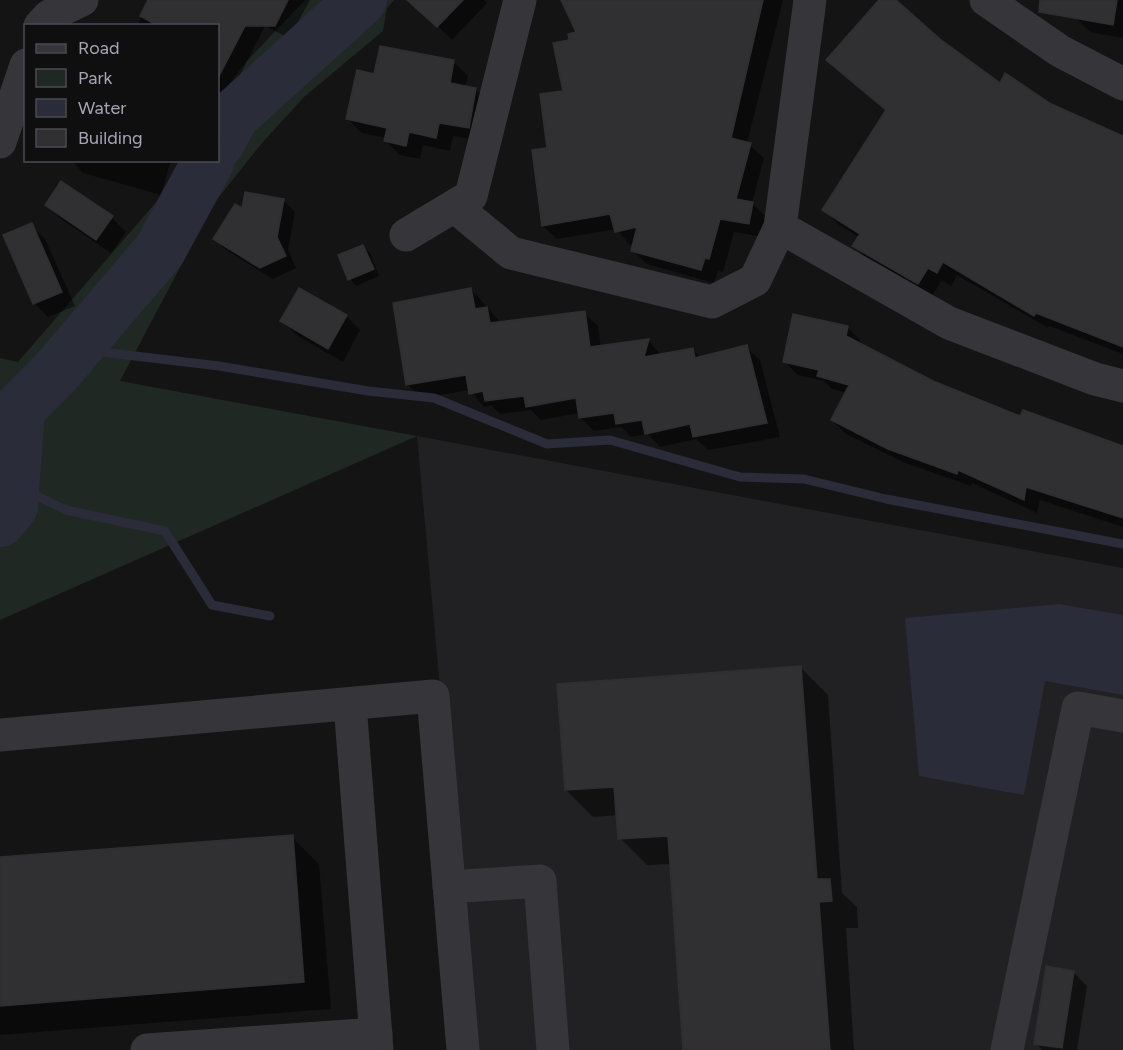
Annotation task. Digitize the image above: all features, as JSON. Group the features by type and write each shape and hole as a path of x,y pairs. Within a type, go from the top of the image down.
{"lane":[{"path":"41,14 82,0"},
{"path":"406,235 471,196 520,0"},
{"path":"454,206 511,253 712,302 755,280 780,227 810,0"},
{"path":"986,0 1060,51 1123,84"},
{"path":"0,142 24,71"},
{"path":"780,227 949,323 1095,379 1123,386"},
{"path":"0,735 433,696 463,1050"},
{"path":"147,1050 376,1042 350,704"},
{"path":"1007,1050 1078,708 1123,716"},
{"path":"449,887 540,881 553,1050"}],"shaded area":[{"path":"417,436 1123,568 1123,1050 473,1050"}],"green space":[{"path":"305,0 394,0 387,8 383,31 304,97 262,143 214,203 120,381 417,436 0,620 0,358 18,362 158,200 180,162 219,162 219,99 244,64"}],"water":[{"path":"1059,604 1123,615 1123,695 1045,681 1024,795 919,776 905,618"}],"building":[{"path":"148,0 288,0 275,26 245,26 219,76 219,24 154,24 140,16"},
{"path":"407,0 463,0 437,27"},
{"path":"561,0 763,0 731,138 751,143 736,199 753,202 749,224 720,219 709,259 705,258 701,270 631,251 637,227 615,232 610,214 542,226 532,150 547,148 540,94 563,91 553,43 569,40 568,34 576,32"},
{"path":"879,0 896,0 940,39 1000,83 1005,73 1051,104 1123,136 1123,347 1036,313 1034,316 943,262 937,273 928,268 918,284 852,246 860,234 822,210 886,110 826,60"},
{"path":"1040,0 1117,0 1113,25 1039,12"},
{"path":"380,46 454,60 450,83 476,88 469,128 439,123 436,138 409,132 406,146 384,141 387,128 346,119 357,70 374,74"},
{"path":"61,181 113,216 96,240 45,205"},
{"path":"245,192 284,199 277,237 286,256 260,268 213,239 235,204 242,208"},
{"path":"32,223 62,292 33,304 3,235"},
{"path":"363,245 374,269 348,280 338,255"},
{"path":"299,288 347,315 328,349 280,321"},
{"path":"471,288 475,309 487,307 490,323 585,311 590,347 649,339 644,357 693,348 695,358 747,345 767,423 693,437 690,424 645,434 642,420 616,424 614,413 579,418 576,398 526,407 524,396 485,401 483,391 469,394 466,375 406,385 393,303"},
{"path":"793,314 848,326 846,336 933,381 1020,416 1023,410 1123,446 1123,518 1026,487 1024,500 958,470 957,474 888,449 831,420 849,385 817,376 819,370 783,362"},
{"path":"801,666 817,879 830,879 832,901 819,902 830,1050 683,1050 668,836 618,839 614,787 565,790 557,684"},
{"path":"293,835 304,982 0,1006 0,857"},
{"path":"1046,966 1074,971 1062,1048 1034,1044"}],"waterway":[{"path":"219,142 233,116 361,0"},
{"path":"0,521 12,506 19,409 55,373 160,250 208,162"},
{"path":"76,349 219,366 368,391 434,398 547,444 610,440 740,477 804,479 886,499 1123,544"},
{"path":"14,485 66,510 165,531 212,605 270,616"}]}
